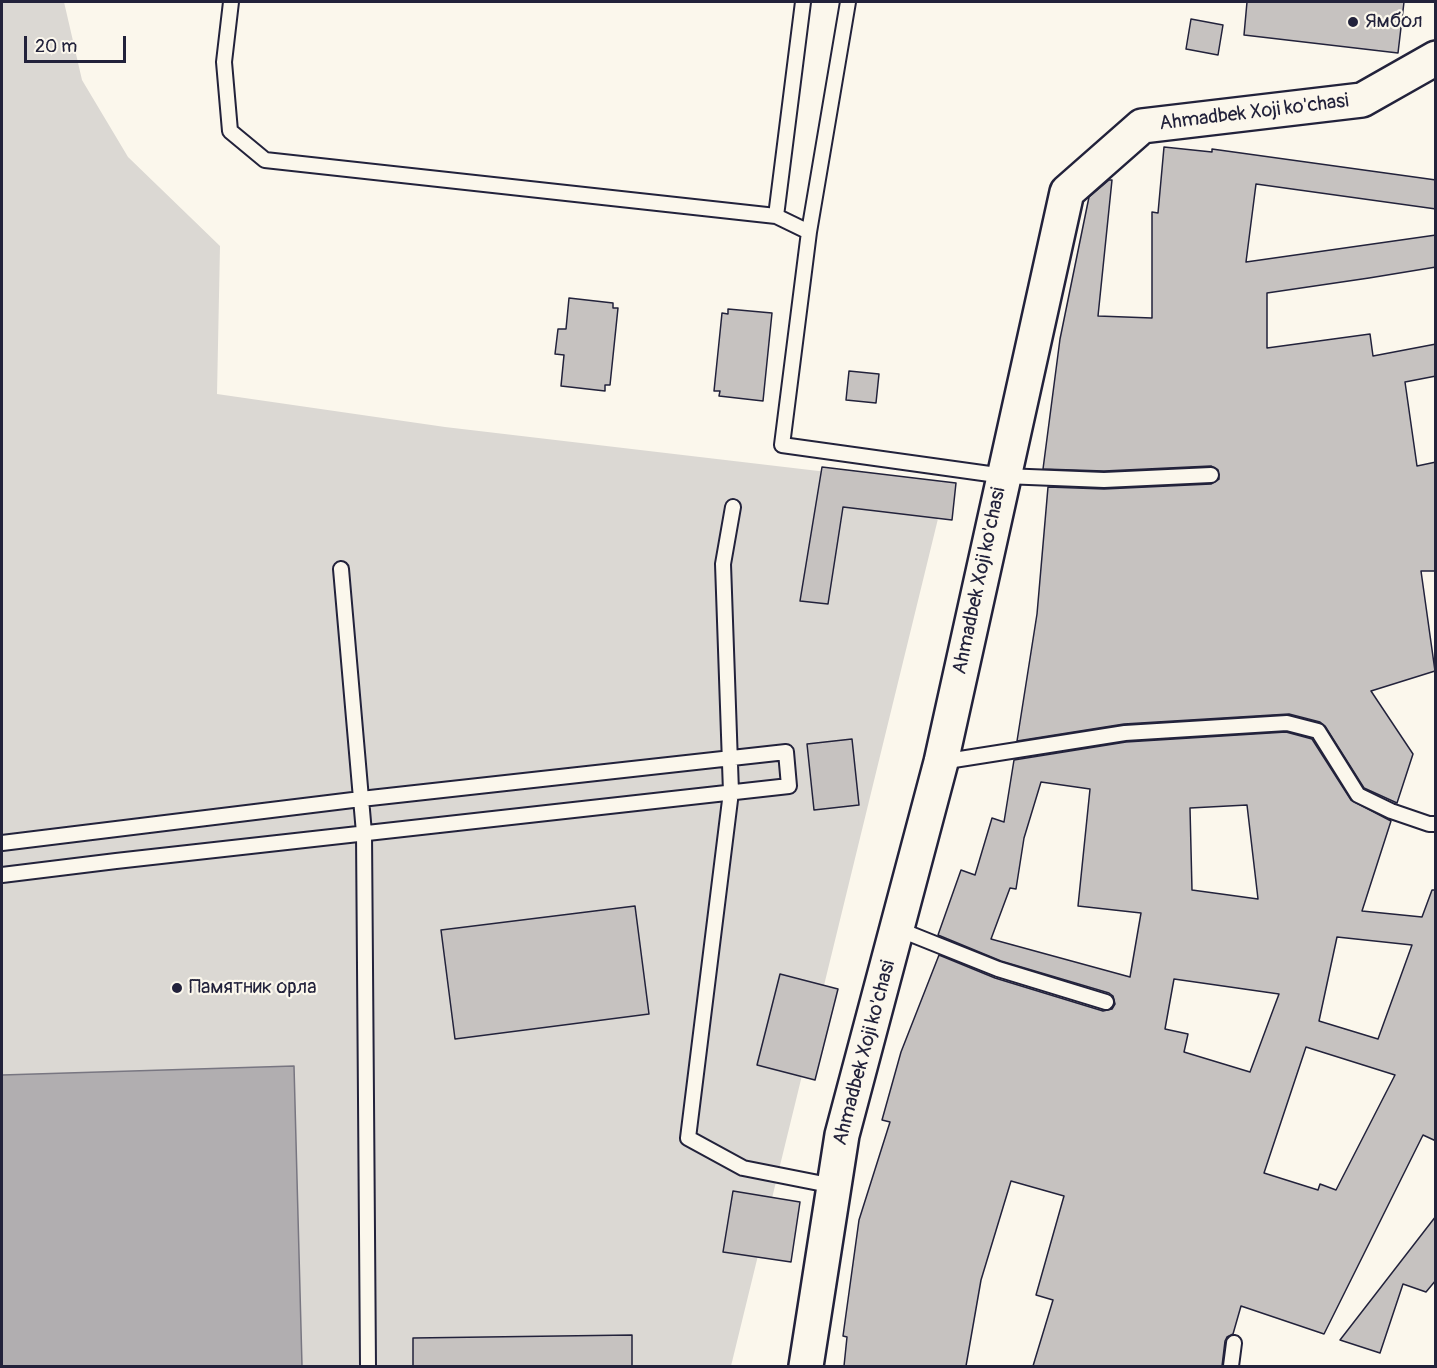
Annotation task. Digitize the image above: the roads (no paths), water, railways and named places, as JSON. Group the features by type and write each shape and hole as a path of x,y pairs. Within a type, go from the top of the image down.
{"street":[{"name":"Ahmadbek Xoji ko'chasi","path":"806,1366 842,1135 941,762 1067,192 1142,126 1362,100 1436,58"}],"lane":[{"path":"231,2 224,62 230,131 265,160 776,216 809,232"},
{"path":"776,216 803,2"},
{"path":"848,2 809,232 782,445 1004,476 1104,480 1211,475"},
{"path":"733,507 723,564 731,792 688,1138 743,1168 835,1186"},
{"path":"341,570 364,833 368,1366"},
{"path":"941,762 1125,733 1287,723 1318,731 1358,795 1391,811 1429,824 1436,824"},
{"path":"2,843 361,799 786,752 789,786 2,876"},
{"path":"898,929 998,969 1106,1002"},
{"path":"1231,1366 1234,1343"}],"place":[{"name":"Ямбол","path":"1353,22"},
{"name":"Памятник орла","path":"177,988"}]}
